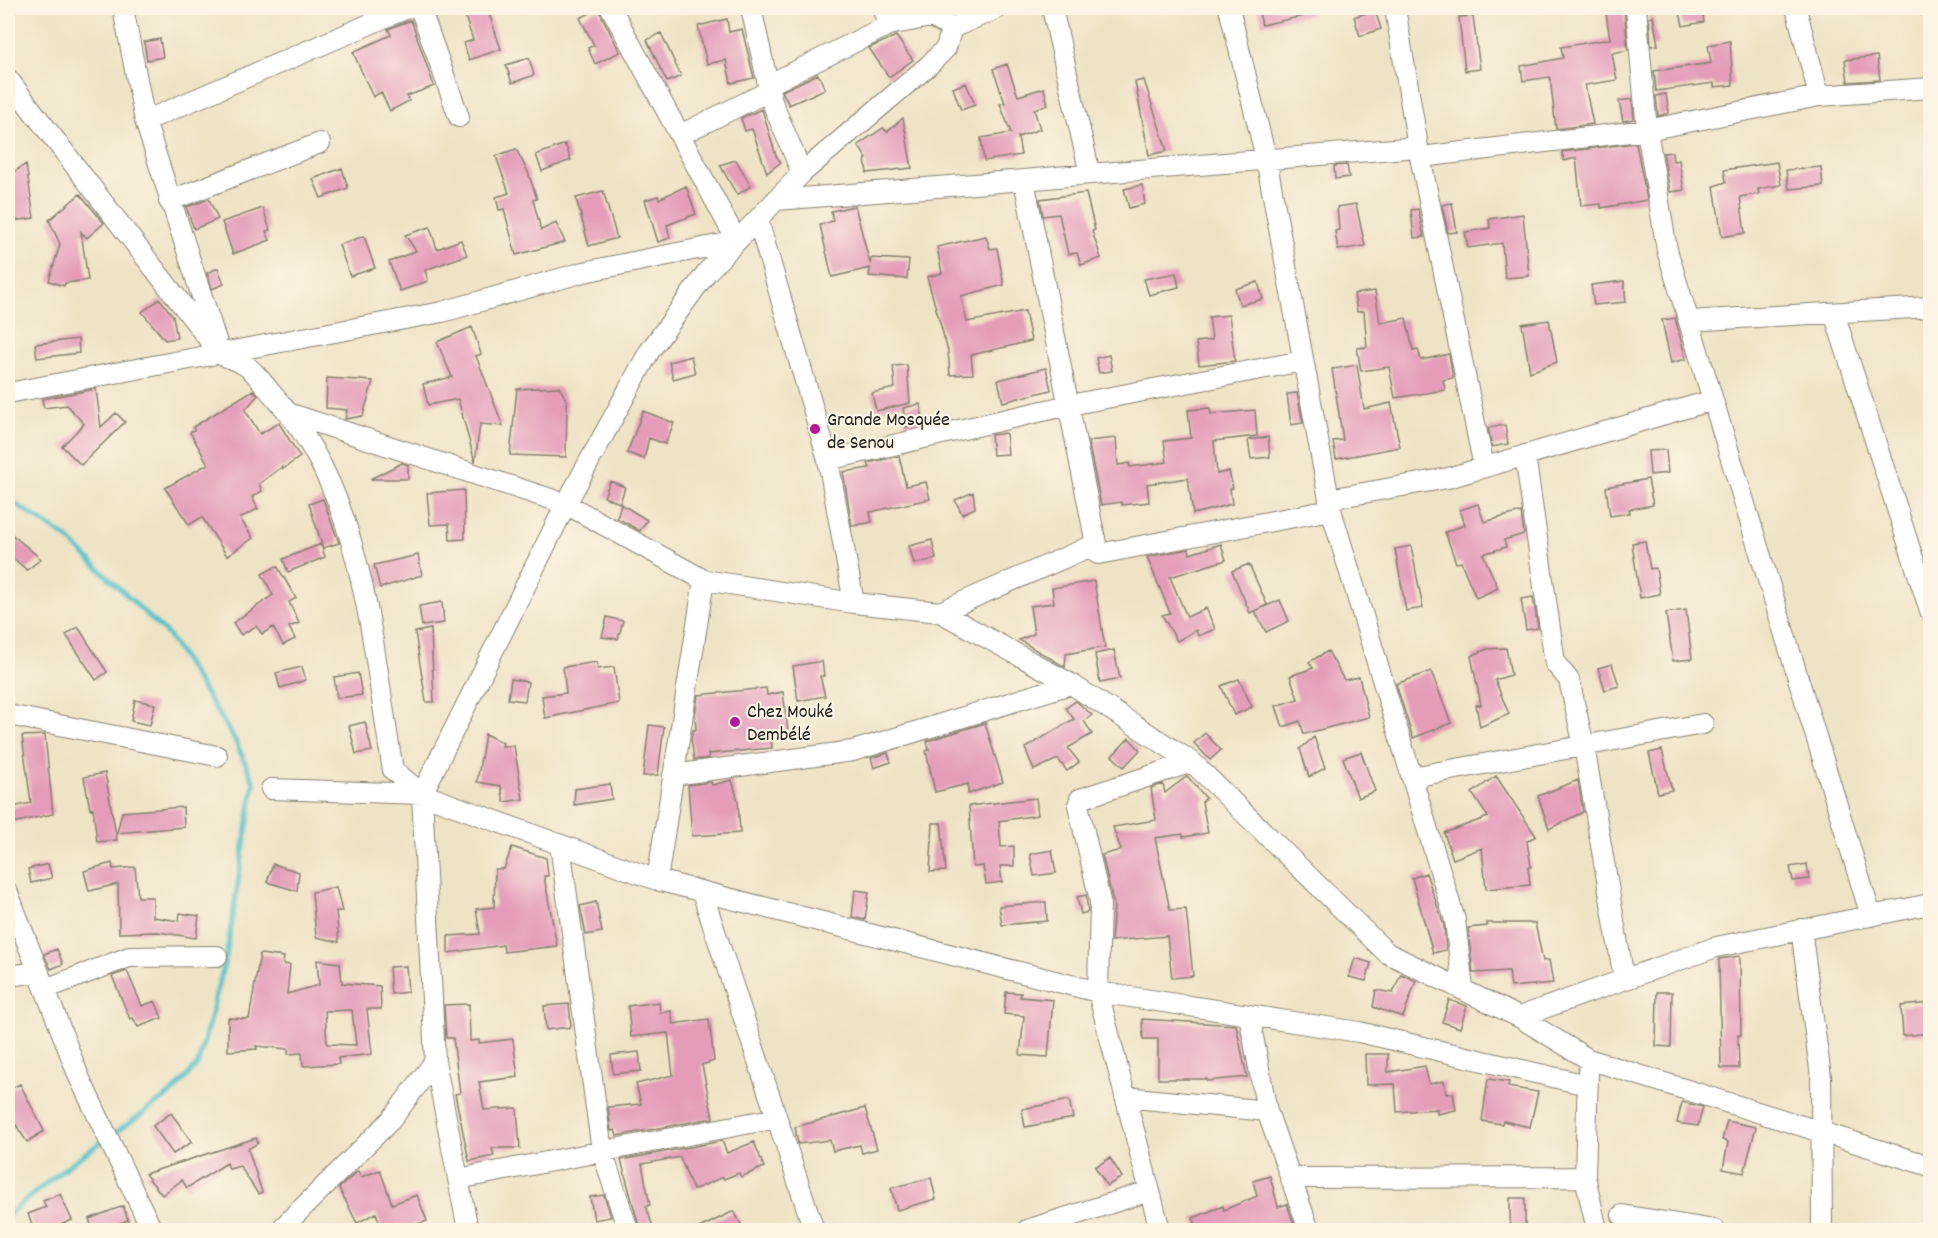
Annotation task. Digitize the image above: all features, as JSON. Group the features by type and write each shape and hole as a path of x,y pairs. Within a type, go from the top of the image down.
{"street":[{"path":"123,8 145,121 220,354"},
{"path":"145,121 407,8"},
{"path":"420,8 459,117"},
{"path":"611,8 737,241"},
{"path":"751,8 768,88 802,173"},
{"path":"468,1230 435,1061 423,794 566,504 649,352 707,272 802,173 928,66 946,48 952,28 998,8"},
{"path":"1052,8 1090,174"},
{"path":"1229,8 1266,158 1330,505 1455,920 1463,989"},
{"path":"1395,8 1420,152 1484,467"},
{"path":"1636,8 1647,130 1667,250 1870,916"},
{"path":"1796,8 1819,96"},
{"path":"680,135 768,88 886,16 931,17 952,28"},
{"path":"8,79 220,354 247,367 291,414 308,440 340,506 361,582 393,770 423,794 657,880 1098,992 1359,1032 1587,1085"},
{"path":"777,200 1266,158 1420,152 1647,130 1819,96 1930,87"},
{"path":"169,201 320,143"},
{"path":"1024,180 1098,554 1448,478 1713,400"},
{"path":"758,220 828,460 854,603"},
{"path":"8,393 442,312 584,272 737,241"},
{"path":"1689,321 1930,307"},
{"path":"1834,313 1930,611"},
{"path":"828,460 1069,405 1304,361"},
{"path":"291,414 566,504 704,580 854,603 940,612 1071,684 1192,762 1387,953 1519,1017 1588,1059 1930,1166"},
{"path":"1524,455 1555,663 1569,681 1584,746 1624,980"},
{"path":"940,612 1096,544"},
{"path":"657,880 704,580"},
{"path":"674,775 853,751 1071,684"},
{"path":"8,715 218,756"},
{"path":"1412,777 1703,724"},
{"path":"1160,1230 1098,992 1100,901 1078,805 1080,799 1192,762"},
{"path":"271,789 423,794"},
{"path":"560,845 602,1151 628,1230"},
{"path":"702,892 814,1230"},
{"path":"8,893 79,1077 152,1230"},
{"path":"1519,1017 1716,946 1930,904"},
{"path":"1801,929 1821,1077 1822,1230"},
{"path":"8,976 42,981 129,957 217,956"},
{"path":"1249,1015 1267,1111 1309,1230"},
{"path":"1588,1059 1585,1178 1597,1230"},
{"path":"280,1230 391,1120 435,1061"},
{"path":"1125,1097 1267,1111"},
{"path":"458,1179 777,1118"},
{"path":"1291,1178 1585,1178"},
{"path":"1027,1230 1149,1191"},
{"path":"1622,1215 1715,1230"}],"building":[{"path":"462,8 487,8 501,49 469,60 464,43 473,40"},
{"path":"1258,8 1313,8 1313,14 1262,25"},
{"path":"1605,8 1624,8 1628,50 1612,53 1617,80 1585,85 1593,124 1556,129 1550,77 1523,81 1521,66 1563,58 1561,47 1610,39"},
{"path":"1679,8 1702,8 1704,22 1683,26"},
{"path":"598,9 620,52 595,64 588,48 594,45 580,18"},
{"path":"1375,10 1381,29 1360,36 1354,17"},
{"path":"1473,16 1480,69 1465,71 1459,17"},
{"path":"1653,16 1658,45 1651,46 1649,17"},
{"path":"727,19 729,32 742,29 754,78 731,83 726,60 707,64 698,26"},
{"path":"411,20 434,86 407,96 409,101 390,111 381,92 373,97 353,52 391,35 388,29"},
{"path":"661,33 681,76 667,82 647,40"},
{"path":"896,36 913,60 889,77 869,48"},
{"path":"160,39 163,57 147,60 144,42"},
{"path":"1730,41 1733,85 1714,87 1714,83 1656,91 1654,71 1711,63 1708,45"},
{"path":"1877,56 1880,80 1848,82 1845,60"},
{"path":"529,58 534,75 512,83 506,65"},
{"path":"1007,64 1018,96 1044,88 1048,105 1034,109 1040,129 1018,137 1021,155 984,161 981,138 1011,133 1000,104 1005,103 993,69"},
{"path":"818,74 825,89 789,105 782,91"},
{"path":"1144,80 1167,151 1149,155 1135,82"},
{"path":"966,83 975,105 961,110 953,88"},
{"path":"1666,94 1669,113 1658,116 1656,96"},
{"path":"1632,99 1634,119 1623,121 1619,101"},
{"path":"762,109 776,156 781,162 767,173 752,129 745,131 741,118"},
{"path":"903,118 912,168 867,173 865,159 867,159 858,145 883,128 887,132"},
{"path":"1636,143 1647,200 1601,208 1601,204 1581,206 1576,158 1564,161 1562,152"},
{"path":"565,144 571,160 542,171 536,155"},
{"path":"516,149 528,172 537,199 533,200 541,230 556,223 565,242 516,255 504,209 499,210 496,197 509,193 496,156"},
{"path":"1672,152 1673,161 1679,160 1684,190 1670,192 1663,153"},
{"path":"736,160 751,186 737,195 720,165"},
{"path":"1777,162 1781,185 1758,189 1759,194 1740,197 1745,233 1722,237 1714,186 1726,182 1724,170"},
{"path":"26,164 34,218 12,221 8,176"},
{"path":"1347,165 1349,177 1335,179 1334,166"},
{"path":"1821,167 1823,186 1789,189 1786,170"},
{"path":"342,168 348,188 321,198 313,179"},
{"path":"1142,185 1145,204 1129,208 1124,189"},
{"path":"686,186 696,214 667,225 670,238 658,242 645,200 658,196 659,199"},
{"path":"603,191 617,238 589,246 576,198"},
{"path":"1086,193 1095,230 1092,231 1101,258 1081,265 1077,253 1068,254 1059,214 1043,216 1040,199"},
{"path":"80,194 104,223 87,238 81,232 88,280 65,283 64,286 49,281 60,244 49,220"},
{"path":"209,199 218,219 194,229 186,207"},
{"path":"1452,203 1457,232 1448,233 1442,205"},
{"path":"1356,204 1365,246 1338,250 1335,231 1339,230 1337,207"},
{"path":"855,206 870,264 871,258 909,260 907,279 869,276 870,268 832,277 820,225 833,221 831,211"},
{"path":"263,208 270,230 266,231 270,240 233,254 222,222"},
{"path":"1418,209 1424,237 1414,238 1411,210"},
{"path":"1523,214 1529,276 1505,278 1502,243 1468,248 1465,232 1490,228 1489,219"},
{"path":"430,227 437,249 461,240 467,255 425,270 428,281 400,291 389,262 416,251 405,235"},
{"path":"364,236 375,268 350,276 339,245"},
{"path":"986,236 990,249 997,248 1004,285 961,296 967,322 1025,311 1031,341 971,355 973,374 950,375 948,351 927,277 942,273 937,247"},
{"path":"218,268 224,284 212,289 207,273"},
{"path":"1176,273 1179,287 1149,295 1144,279"},
{"path":"1624,281 1626,302 1594,305 1591,285"},
{"path":"1258,282 1263,299 1240,305 1235,289"},
{"path":"1375,291 1380,323 1406,318 1413,350 1418,349 1421,360 1449,354 1453,378 1443,380 1445,390 1395,398 1389,367 1361,371 1357,348 1367,347 1364,311 1357,312 1354,294"},
{"path":"160,299 173,316 177,338 165,340 142,312"},
{"path":"1229,315 1235,361 1199,365 1196,342 1212,340 1209,317"},
{"path":"1675,318 1686,359 1671,363 1662,320"},
{"path":"1549,320 1557,362 1530,372 1522,324"},
{"path":"472,327 481,354 476,356 503,426 480,424 475,462 458,399 428,405 423,384 452,377 437,342"},
{"path":"78,339 79,353 37,358 35,344"},
{"path":"1109,355 1112,371 1099,373 1096,358"},
{"path":"691,356 695,373 673,379 669,362"},
{"path":"907,365 910,403 876,411 872,393 895,388 893,366"},
{"path":"1357,365 1364,409 1391,403 1400,447 1336,459 1333,441 1343,440 1332,369"},
{"path":"1046,368 1051,390 1003,402 998,380"},
{"path":"327,378 373,381 363,416 345,419 347,410 326,408"},
{"path":"559,387 567,401 566,457 510,455 517,389"},
{"path":"96,389 101,427 116,413 125,422 81,465 62,446 84,424 67,405 44,408 42,399"},
{"path":"253,390 258,395 245,410 260,434 279,423 300,457 259,484 262,491 252,497 258,509 240,518 253,538 227,556 202,517 189,525 165,488 208,464 190,432 194,430 193,427"},
{"path":"1297,393 1303,423 1291,425 1287,394"},
{"path":"920,404 924,424 906,427 903,408"},
{"path":"1210,408 1211,414 1255,410 1257,436 1214,441 1217,474 1229,471 1233,488 1230,489 1232,504 1193,514 1188,478 1147,484 1149,502 1101,505 1088,441 1116,438 1118,465 1129,463 1130,467 1167,462 1164,441 1191,438 1188,410"},
{"path":"643,411 674,423 665,444 649,438 644,459 627,453"},
{"path":"1505,425 1508,444 1492,447 1488,428"},
{"path":"1006,433 1008,454 993,455 991,435"},
{"path":"1268,437 1270,457 1251,459 1248,440"},
{"path":"1666,450 1668,473 1650,475 1648,451"},
{"path":"899,456 906,486 926,482 930,499 870,512 872,522 852,526 843,472 870,468 868,463"},
{"path":"402,463 408,465 408,479 370,479"},
{"path":"1648,479 1653,505 1629,509 1630,513 1610,516 1606,487"},
{"path":"610,481 625,487 620,503 604,497"},
{"path":"464,490 465,539 450,540 449,524 430,525 427,493"},
{"path":"973,492 975,508 962,514 955,500"},
{"path":"323,499 339,543 323,548 309,504"},
{"path":"621,504 647,520 640,531 617,518"},
{"path":"1478,504 1484,522 1521,512 1524,534 1504,540 1506,547 1483,554 1498,588 1476,598 1461,562 1456,563 1445,532 1465,525 1460,510"},
{"path":"8,531 41,559 27,570 8,554"},
{"path":"932,540 936,559 914,564 909,546"},
{"path":"1645,541 1650,569 1656,568 1660,594 1640,598 1632,543"},
{"path":"321,544 325,557 288,572 283,559"},
{"path":"1221,544 1226,560 1170,577 1187,617 1206,608 1215,629 1198,636 1196,630 1177,641 1162,615 1170,613 1147,557 1189,549 1190,554"},
{"path":"1411,546 1423,608 1406,611 1395,549"},
{"path":"418,555 422,575 380,588 374,565"},
{"path":"1249,564 1267,605 1250,613 1232,571"},
{"path":"277,566 296,598 289,602 299,623 289,627 295,639 283,645 273,627 262,634 256,626 241,635 233,623 273,595 262,574"},
{"path":"1094,581 1105,647 1066,654 1065,667 1019,640 1034,634 1030,606 1054,603 1052,588"},
{"path":"1533,597 1538,628 1526,630 1521,599"},
{"path":"1280,600 1289,621 1266,632 1255,611"},
{"path":"442,602 444,623 422,626 419,606"},
{"path":"1686,610 1692,659 1673,661 1666,613"},
{"path":"607,617 623,621 618,639 602,637"},
{"path":"78,627 107,672 96,680 66,635"},
{"path":"431,629 434,702 426,702 415,632"},
{"path":"1506,648 1511,675 1495,680 1509,714 1480,727 1476,705 1481,705 1471,656 1487,649"},
{"path":"1114,650 1120,679 1100,683 1095,654"},
{"path":"1328,651 1344,680 1359,677 1369,717 1304,734 1300,721 1283,727 1276,706 1298,699 1290,676 1313,668 1309,662"},
{"path":"822,661 824,676 820,676 825,696 798,701 793,666"},
{"path":"597,662 598,669 614,667 619,703 545,718 542,696 566,693 563,667"},
{"path":"1612,664 1619,686 1605,690 1598,668"},
{"path":"302,667 306,680 280,688 276,673"},
{"path":"1431,671 1451,723 1413,738 1396,684"},
{"path":"358,673 362,695 337,698 334,677"},
{"path":"511,679 528,682 525,701 508,699"},
{"path":"1239,679 1252,707 1234,715 1221,686"},
{"path":"766,688 767,695 783,692 788,731 771,733 772,748 708,754 709,758 694,760 691,738 693,730 696,730 698,695"},
{"path":"135,700 155,704 150,725 131,721"},
{"path":"1076,701 1092,715 1084,721 1092,734 1068,748 1079,762 1067,771 1058,759 1034,770 1025,748 1074,719 1066,708"},
{"path":"365,722 372,751 356,754 349,726"},
{"path":"985,723 1003,782 968,794 968,784 935,792 926,751 929,750 927,741"},
{"path":"649,725 664,727 658,775 643,776"},
{"path":"1205,733 1221,750 1210,760 1194,743"},
{"path":"485,734 503,743 502,746 514,746 523,799 504,802 501,786 477,782"},
{"path":"45,735 53,814 8,824 8,808 31,803 22,736"},
{"path":"1314,737 1325,768 1309,777 1300,749"},
{"path":"1129,738 1140,750 1124,767 1112,756"},
{"path":"1662,750 1672,790 1658,793 1649,753"},
{"path":"1361,752 1375,791 1358,798 1343,758"},
{"path":"888,753 891,762 874,768 871,758"},
{"path":"105,773 117,840 97,842 93,808 90,809 84,777"},
{"path":"1187,776 1206,798 1202,802 1208,833 1155,838 1170,910 1186,909 1193,976 1172,978 1167,936 1111,941 1114,906 1102,855 1121,850 1113,827 1156,820 1151,788 1163,784 1165,793"},
{"path":"1496,776 1536,836 1527,841 1531,867 1528,867 1530,885 1486,889 1482,848 1453,859 1444,833 1488,817 1472,793"},
{"path":"732,780 738,801 740,833 692,836 688,785 711,782 712,785"},
{"path":"1578,780 1583,812 1549,829 1538,796"},
{"path":"610,784 612,799 574,805 575,789"},
{"path":"1036,798 1038,815 999,821 1001,847 1014,846 1014,866 1000,866 1002,882 986,884 983,866 973,867 969,806"},
{"path":"183,807 184,827 117,833 122,812"},
{"path":"933,823 941,823 946,871 930,872"},
{"path":"512,847 546,858 548,876 544,876 557,946 504,952 503,945 448,953 448,936 480,934 476,909 494,907 495,869 504,869"},
{"path":"1052,850 1056,873 1034,876 1030,854"},
{"path":"112,863 113,869 135,867 138,897 153,897 153,917 179,921 180,913 199,916 196,938 158,932 119,933 118,884 89,891 84,871"},
{"path":"48,864 52,878 31,883 28,869"},
{"path":"273,864 299,872 297,891 267,882"},
{"path":"1807,864 1809,879 1793,881 1790,867"},
{"path":"1426,873 1444,926 1446,950 1433,953 1412,878"},
{"path":"336,887 342,911 336,911 339,942 316,937 312,892"},
{"path":"855,890 869,892 865,920 852,917"},
{"path":"1086,895 1088,912 1081,914 1077,897"},
{"path":"596,902 602,932 586,935 580,906"},
{"path":"1046,902 1047,921 1002,925 999,906"},
{"path":"1487,923 1535,923 1543,961 1549,960 1553,983 1511,987 1509,971 1473,973 1468,928 1487,926"},
{"path":"57,949 63,964 51,969 44,954"},
{"path":"260,954 284,957 283,964 290,965 287,994 319,985 317,960 340,963 342,983 380,986 381,1009 367,1009 372,1054 338,1058 339,1064 303,1066 302,1053 288,1054 288,1049 256,1046 257,1049 228,1051 228,1018 249,1019","holes":["352,1010 356,1045 327,1044 325,1011"]},
{"path":"1740,956 1739,1068 1721,1068 1719,959"},
{"path":"1355,958 1371,963 1366,981 1349,977"},
{"path":"406,966 408,992 391,994 389,967"},
{"path":"127,971 142,1006 155,1001 162,1018 138,1027 133,1018 130,1019 112,976"},
{"path":"1401,974 1416,981 1403,1017 1373,1007 1376,990 1393,993"},
{"path":"1006,992 1021,993 1020,997 1053,1000 1048,1057 1020,1055 1024,1016 1004,1014"},
{"path":"1657,992 1672,992 1671,1047 1656,1046"},
{"path":"1449,1000 1467,1006 1460,1028 1442,1022"},
{"path":"659,1002 660,1013 671,1011 673,1024 709,1019 714,1061 702,1065 713,1118 617,1136 615,1130 611,1131 608,1107 641,1104 636,1084 673,1075 668,1033 631,1037 628,1006"},
{"path":"1930,1003 1930,1033 1903,1036 1901,1006"},
{"path":"469,1004 470,1041 479,1040 479,1043 513,1039 518,1077 479,1082 484,1110 517,1108 520,1148 492,1148 494,1156 469,1161 455,1094 460,1093 453,1038 446,1038 444,1005"},
{"path":"569,1004 571,1027 546,1030 544,1006"},
{"path":"1142,1019 1236,1025 1247,1077 1207,1081 1207,1079 1158,1079 1158,1039 1143,1039"},
{"path":"639,1052 641,1071 613,1074 611,1055"},
{"path":"1365,1054 1388,1054 1388,1072 1425,1066 1429,1084 1444,1081 1446,1094 1453,1093 1456,1110 1437,1114 1437,1109 1397,1112 1395,1084 1366,1085"},
{"path":"1488,1079 1509,1082 1508,1087 1538,1092 1530,1127 1503,1121 1502,1124 1482,1121"},
{"path":"20,1084 44,1131 27,1142 16,1125 12,1127 8,1119 8,1090"},
{"path":"1069,1100 1073,1118 1025,1127 1022,1109"},
{"path":"1682,1102 1703,1107 1698,1126 1677,1123"},
{"path":"865,1108 877,1149 862,1153 860,1145 833,1151 830,1140 798,1144 795,1127"},
{"path":"171,1113 192,1142 173,1154 153,1126"},
{"path":"1727,1121 1756,1127 1744,1173 1723,1169 1728,1142 1722,1140"},
{"path":"256,1138 258,1143 248,1149 262,1192 258,1194 240,1166 229,1169 227,1163 187,1188 182,1180 162,1195 145,1174"},
{"path":"722,1141 727,1153 754,1142 764,1167 741,1177 739,1173 724,1179 723,1177 693,1190 680,1157 642,1164 650,1205 646,1206 654,1230 640,1230 621,1160"},
{"path":"1110,1158 1122,1177 1107,1186 1095,1167"},
{"path":"380,1170 392,1204 417,1195 427,1221 412,1226 413,1230 382,1230 376,1213 357,1223 339,1188 358,1171 361,1177"},
{"path":"1270,1176 1278,1207 1287,1204 1296,1230 1275,1230 1272,1224 1256,1230 1198,1230 1193,1218 1223,1206 1224,1210 1257,1196 1253,1181"},
{"path":"931,1178 936,1199 897,1210 891,1188"},
{"path":"60,1194 72,1220 48,1230 34,1230 28,1214 46,1207 43,1201"},
{"path":"604,1195 611,1217 594,1220 590,1197"},
{"path":"1510,1198 1525,1198 1525,1228 1510,1228"},
{"path":"123,1206 128,1220 100,1230 93,1230 89,1219"},
{"path":"734,1211 744,1230 695,1230"}],"waterway":[{"path":"8,499 67,538 168,635 235,740 254,783 226,957 198,1064 173,1092 112,1135"},
{"path":"8,1215 66,1167 104,1140"}],"place":[{"name":"Grande Mosquée de Senou","path":"815,429"},
{"name":"Chez Mouké Dembélé","path":"735,722"}]}
